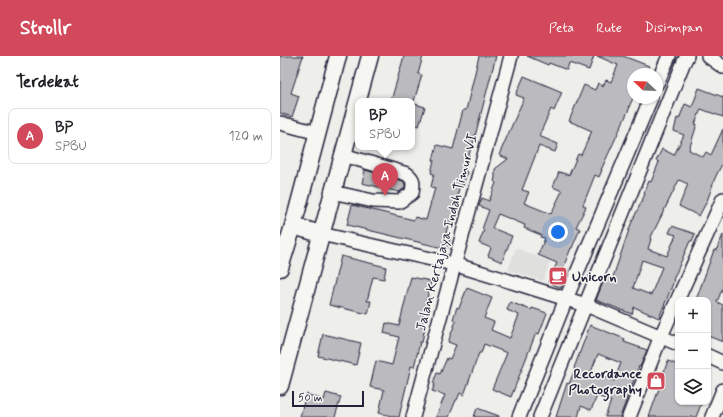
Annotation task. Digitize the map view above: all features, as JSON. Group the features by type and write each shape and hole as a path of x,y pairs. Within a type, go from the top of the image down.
{"main road":[{"path":"280,268 293,226 338,56"},
{"path":"359,98 370,56"},
{"path":"280,386 355,111"},
{"path":"293,226 321,234"}],"street":[{"name":"Jalan Kertajaya Indah Timur VI","path":"413,417 453,264 511,56"},
{"path":"663,70 669,56"},
{"path":"519,417 632,187 687,56"},
{"path":"708,56 723,67"},
{"path":"540,417 576,302 649,104"},
{"path":"280,123 318,133"},
{"path":"332,192 373,201 399,202 412,193 414,182 407,174 343,155"},
{"path":"629,417 661,336 723,199"},
{"path":"321,234 453,264 576,302 675,343"},
{"path":"711,357 723,363"},
{"path":"712,417 723,390"}],"shaded area":[{"path":"516,248 550,262 543,281 508,270"}],"building":[{"path":"280,56 303,56 291,93 299,96 292,117 280,113"},
{"path":"404,56 423,56 418,74 422,75 415,98 392,98"},
{"path":"479,56 496,56 465,171 467,172 463,186 460,185 456,200 458,201 454,222 449,221 445,237 450,239 447,249 347,225 352,205 414,220 415,217 426,220 435,188 431,187 434,174 431,173 437,145 453,149 463,110 466,110"},
{"path":"527,56 594,56 589,70 569,63 567,70 549,63 548,65"},
{"path":"597,56 623,56 649,66 648,68 627,68 627,104 630,104 630,107 599,177 595,175 583,205 586,207 576,227 580,229 563,268 568,270 561,288 548,282 557,263 538,255 545,238 540,237 541,235 524,228 525,225 498,214 492,228 512,236 502,262 488,256 491,248 479,243 489,210 479,206 482,198 489,201 496,183 494,181 495,169 508,159 499,155 524,98 516,95 524,76 562,92 554,111 551,109 539,136 558,144 555,152 539,146 522,190 529,192 524,203 551,214 562,191 553,187 559,172 569,175 578,154 581,155 592,131 569,121 584,85 595,90 598,83 603,86 606,80 611,82 618,65"},
{"path":"699,88 723,97 723,117 701,109 695,124 697,124 689,150 703,157 706,152 711,155 723,129 723,162 715,178 707,201 699,216 679,206 688,184 679,180 650,239 648,249 667,256 676,235 669,233 672,226 695,234 692,241 690,241 673,280 674,281 659,318 634,307 632,314 596,300 605,277 612,280 631,224 645,194 644,193 649,181 651,182 659,162 656,161 662,149 674,155 684,135 674,131 677,118 679,119 685,104 692,107","holes":["642,260 662,267 651,295 633,288"]},
{"path":"415,104 425,107 419,126 415,125"},
{"path":"365,170 403,181 405,188 399,192 362,183"},
{"path":"723,235 723,287 717,302 723,305 723,342 711,337 711,297 697,297 714,250 716,251"},
{"path":"341,256 386,267 384,279 373,277 367,301 371,301 368,314 329,305"},
{"path":"411,277 431,281 422,321 422,326 425,327 422,342 420,342 414,367 411,366 399,417 396,417 379,413 384,390 370,387 376,361 392,365 399,337 384,333 386,323 399,326"},
{"path":"467,288 492,298 484,318 494,322 491,330 510,338 519,315 507,310 510,302 531,310 532,308 547,313 539,334 536,333 511,397 492,389 507,353 484,344 481,353 479,353 464,395 460,393 449,417 436,417 445,395 432,391 435,384 433,383 437,373 440,374 447,358 450,359 456,345 448,342 456,321 453,319 457,307 459,308"},
{"path":"590,325 625,339 624,342 647,350 640,367 639,366 620,417 605,417 611,401 597,396 591,410 581,406 578,417 556,417 567,383 569,384 575,369 574,368","holes":["598,354 621,363 614,381 591,372"]},
{"path":"323,334 361,343 356,365 318,356"},
{"path":"668,361 675,364 675,405 701,405 696,417 649,417 662,380 661,379"},
{"path":"326,393 341,397 335,417 300,417 306,394 324,400"},
{"path":"477,408 499,416 499,417 474,417"}],"place":[{"name":"BP","path":"385,196"},
{"name":"Unicorn","path":"558,276"},
{"name":"Recordance Photography","path":"656,381"}]}
